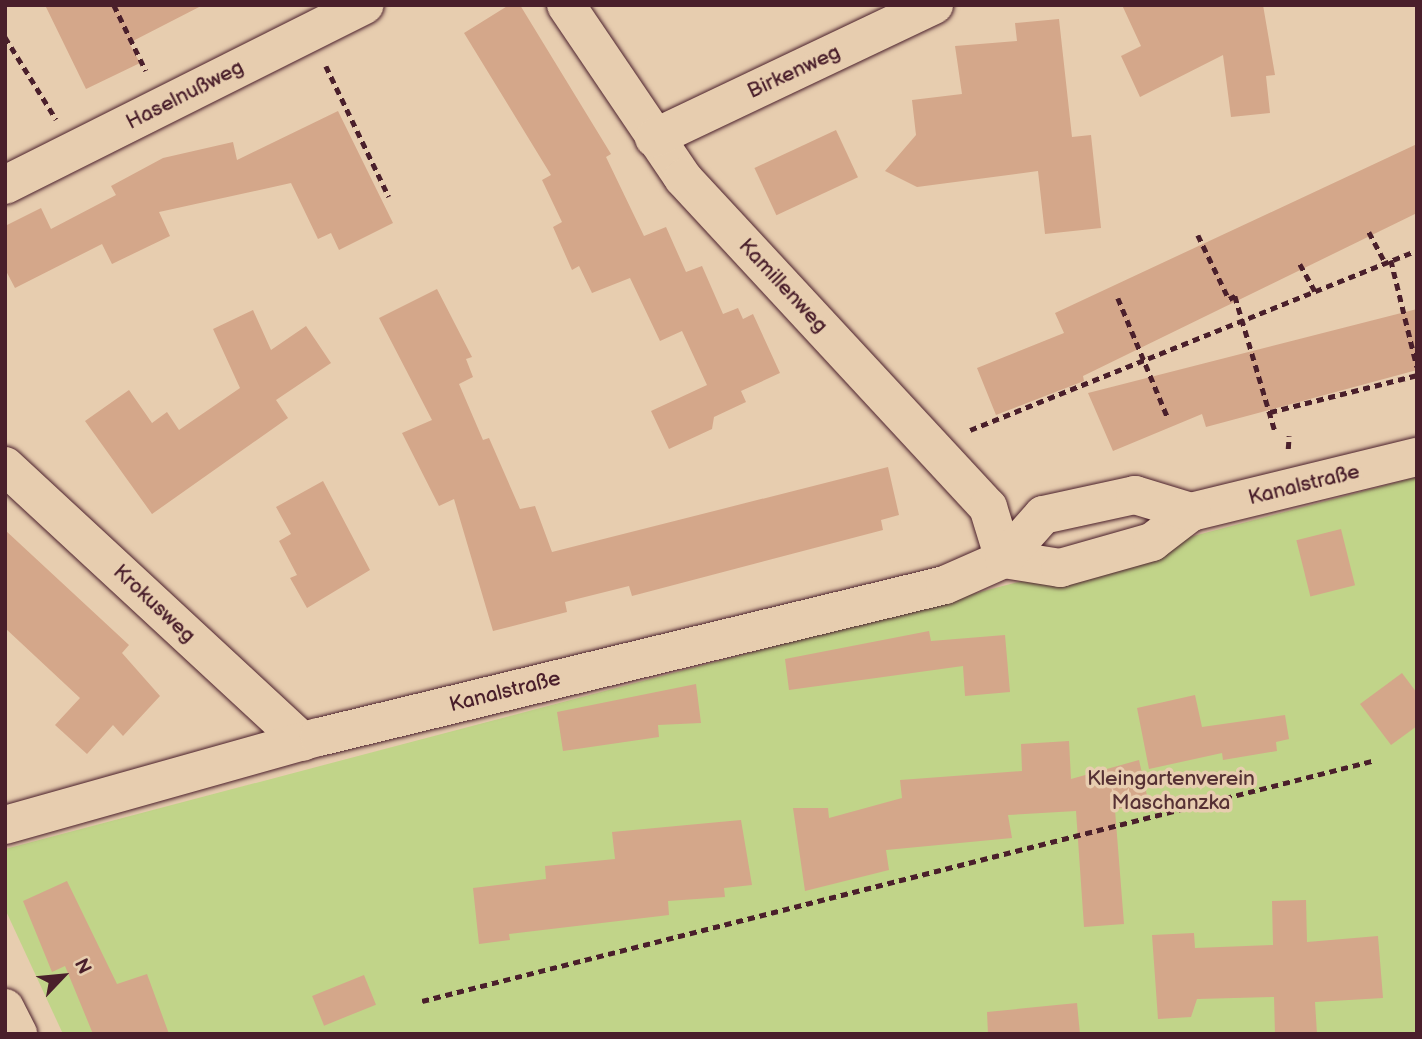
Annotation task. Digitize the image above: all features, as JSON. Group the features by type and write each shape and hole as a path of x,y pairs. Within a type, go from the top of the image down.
{"street":[{"name":"Haselnußweg","path":"5,185 365,5"},
{"name":"Kamillenweg","path":"566,5 683,178 988,507 1004,559"},
{"name":"Birkenweg","path":"654,138 934,5"},
{"name":"Kanalstraße","path":"1004,559 1060,568 1152,542 1191,512 1417,457"},
{"name":"Krokusweg","path":"5,466 303,741"},
{"name":"Kanalstraße","path":"9,819 303,741 945,586 1004,559 1043,515 1135,495 1191,512"},
{"path":"5,1008 18,1034"}],"path":[{"path":"114,5 163,106"},
{"path":"310,33 389,197"},
{"path":"5,37 75,150"},
{"path":"1370,232 1388,261 1417,367"},
{"path":"1199,235 1243,320 1275,431"},
{"path":"963,433 1143,358 1417,250"},
{"path":"1300,264 1315,291"},
{"path":"1118,298 1167,416"},
{"path":"1270,412 1417,375"},
{"path":"422,1000 1372,761"}],"green space":[{"name":"Kleingartenverein Maschanzka","path":"1417,477 1417,1034 63,1034 5,909 5,849"}],"building":[{"path":"45,5 203,5 129,43 140,63 86,89"},
{"path":"509,5 520,5 611,154 606,157 644,236 666,227 686,272 702,266 723,314 738,308 743,319 753,314 780,373 741,391 746,402 714,417 712,429 669,449 651,411 707,385 682,331 660,341 630,278 592,293 579,266 572,270 553,227 562,222 542,180 551,175 464,33"},
{"path":"1122,5 1263,5 1275,75 1266,76 1270,113 1231,117 1223,55 1140,97 1121,56 1141,46"},
{"path":"1059,19 1072,137 1091,135 1101,228 1045,234 1038,171 917,187 885,171 916,135 912,100 962,94 955,46 1017,41 1015,23"},
{"path":"338,111 393,223 339,250 331,233 318,239 291,183 159,212 170,236 112,264 102,244 15,288 5,269 5,226 41,208 51,229 116,195 111,186 163,158 233,142 237,160"},
{"path":"836,130 858,177 776,215 754,168"},
{"path":"1417,144 1417,213 1083,376 1084,381 996,415 977,368 1064,333 1055,313"},
{"path":"437,289 472,357 466,359 473,377 459,384 483,440 489,438 520,509 535,506 552,552 888,467 899,515 881,520 883,530 632,596 629,586 565,602 567,612 493,631 454,499 439,506 402,433 432,420 379,318"},
{"path":"1417,309 1417,370 1206,427 1202,414 1113,451 1088,393"},
{"path":"253,310 271,350 306,326 331,363 276,400 288,418 152,514 85,421 129,390 152,423 167,412 179,430 240,388 213,329"},
{"path":"323,481 370,570 307,608 290,578 297,575 279,541 291,534 276,507"},
{"path":"1341,529 1355,585 1310,596 1296,540"},
{"path":"5,530 129,645 122,653 160,696 123,736 113,725 87,754 55,725 80,698 5,628"},
{"path":"929,631 931,641 1005,635 1010,692 965,696 963,666 789,690 785,659"},
{"path":"1402,673 1417,693 1417,726 1391,745 1360,704"},
{"path":"696,684 701,723 658,725 659,737 563,751 557,712"},
{"path":"1195,695 1202,727 1285,715 1289,739 1276,742 1277,751 1223,760 1222,753 1149,769 1137,708"},
{"path":"1069,741 1071,779 1139,760 1148,800 1115,810 1124,924 1084,927 1076,811 1008,815 1012,838 886,850 889,870 805,891 793,808 828,808 829,818 902,798 900,780 1022,771 1021,744"},
{"path":"741,820 752,885 724,888 725,897 668,901 669,915 509,934 510,940 479,944 473,888 546,879 545,866 615,859 612,832"},
{"path":"67,881 117,984 147,974 169,1034 93,1034 65,966 52,972 23,901"},
{"path":"1306,900 1307,942 1378,936 1383,998 1315,1002 1317,1034 1275,1034 1274,997 1197,999 1191,1017 1158,1019 1152,935 1194,933 1195,948 1273,945 1272,901"},
{"path":"364,975 376,1005 324,1026 312,996"},
{"path":"1077,1003 1080,1034 988,1034 987,1012"}]}
